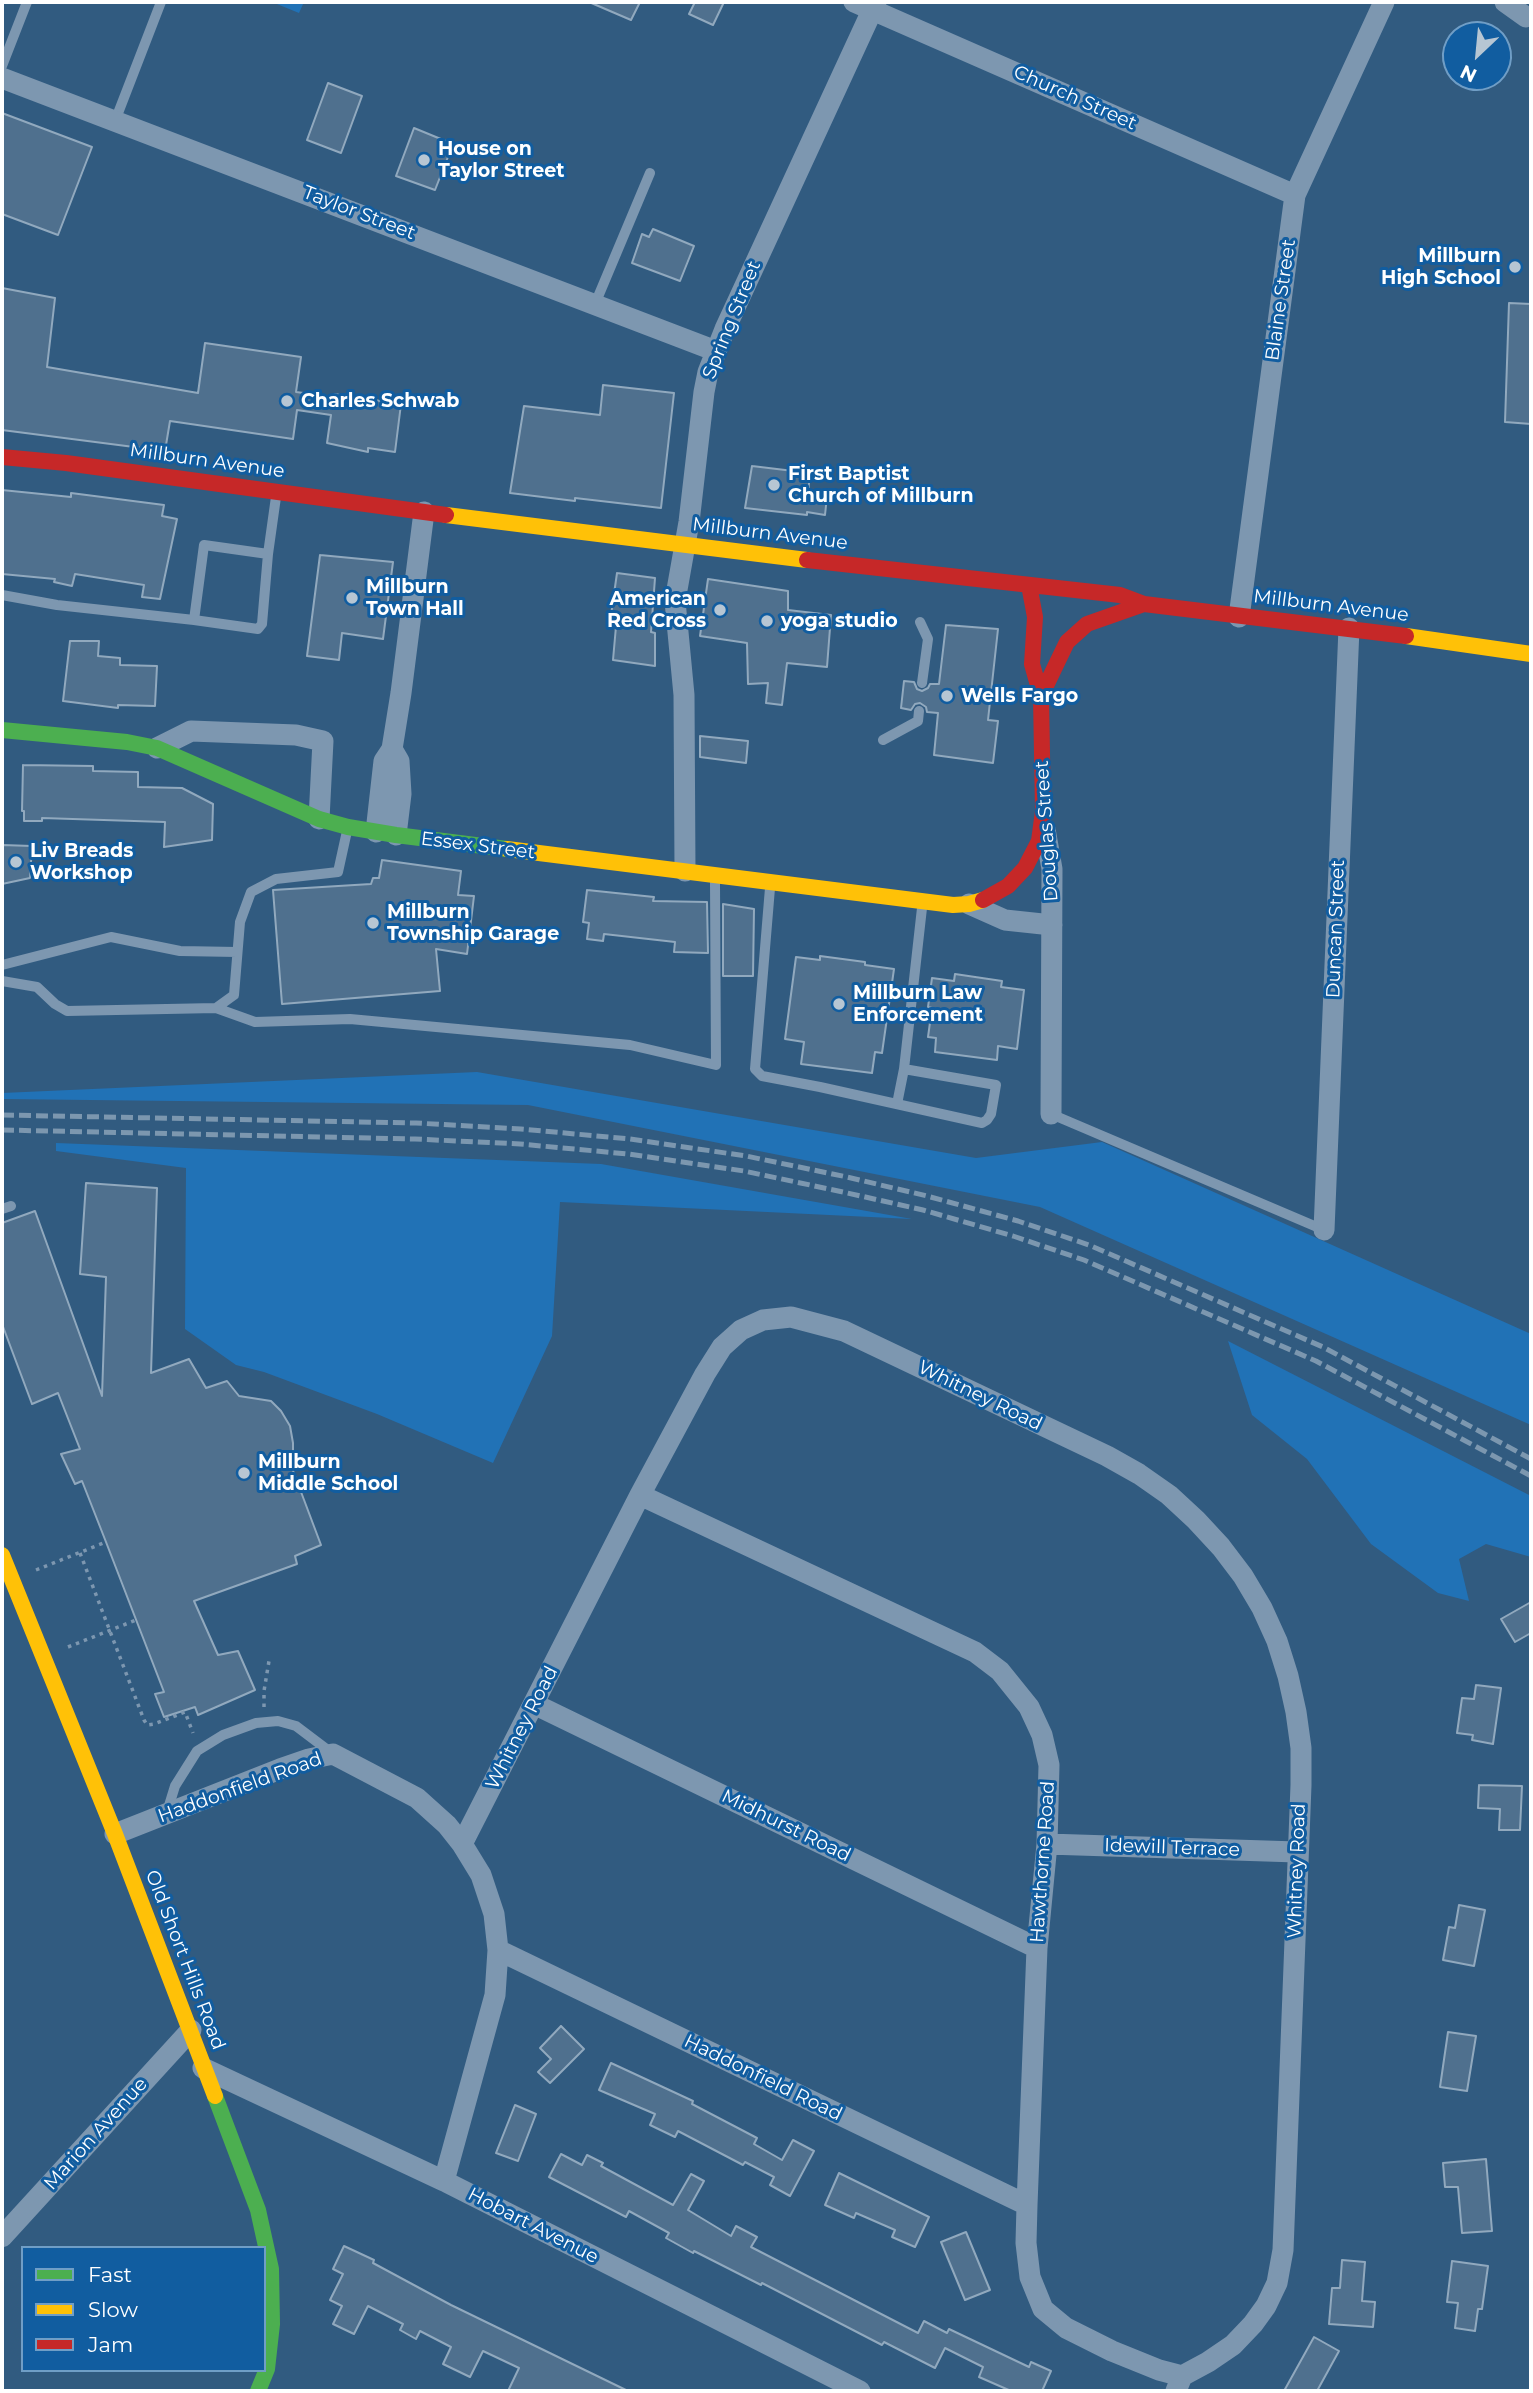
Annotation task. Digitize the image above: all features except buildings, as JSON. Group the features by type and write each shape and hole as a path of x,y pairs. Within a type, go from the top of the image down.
{"main road":[{"name":"Millburn Avenue","path":"2,457 424,512 1120,595 1144,604 1349,628 1531,654"},
{"path":"1029,585 1035,617 1032,664 1041,696"},
{"name":"Douglas Street","path":"1043,811 1041,696 1060,653 1074,633 1101,617 1144,604"},
{"name":"Essex Street","path":"2,730 127,742 157,748 318,819 348,827 953,905 969,904 990,897 1008,886 1025,868 1039,841 1043,811"},
{"name":"Old Short Hills Road","path":"2,1555 191,2030 258,2210 266,2246"},
{"name":"Old Short Hills Road","path":"266,2246 271,2269 272,2324 266,2371"},
{"name":"Old Short Hills Road","path":"258,2391 266,2372"}],"street":[{"name":"Blaine Street","path":"1239,617 1295,195 1384,2"},
{"path":"1505,2 1528,15"},
{"name":"Church Street","path":"867,4 1295,195"},
{"name":"Spring Street","path":"685,871 684,695 675,601 704,392 716,351 867,4"},
{"name":"Taylor Street","path":"2,78 716,351"},
{"path":"386,833 384,761 392,749 401,693 424,512"},
{"name":"Duncan Street","path":"1324,1230 1349,628"},
{"path":"157,748 191,732 296,735 323,741 318,819"},
{"name":"Douglas Street","path":"1043,811 1052,869 1051,1114"},
{"name":"Essex Street","path":"969,904 1005,920 1052,925"},
{"name":"Whitney Road","path":"462,1844 640,1495 722,1347 741,1330 763,1320 791,1317 844,1331 1107,1456 1169,1495 1221,1547 1262,1608 1277,1641 1288,1676 1301,1748 1283,2250 1278,2283 1266,2306 1233,2345 1179,2383"},
{"name":"Hawthorne Road","path":"640,1495 967,1648 1000,1671 1037,1720 1049,1765 1046,1844 1037,1948 1027,2205 1030,2277 1043,2309 1066,2328 1159,2370 1179,2383"},
{"name":"Midhurst Road","path":"534,1704 1037,1948"},
{"name":"Haddonfield Road","path":"115,1834 289,1766 333,1754 417,1798 447,1825 462,1844"},
{"path":"444,2181 495,1995 498,1950 494,1914 488,1894 481,1875 462,1844"},
{"name":"Idewill Terrace","path":"1046,1844 1297,1852"},
{"name":"Haddonfield Road","path":"498,1950 1027,2205"},
{"name":"Marion Avenue","path":"2,2237 191,2030"},
{"name":"Hobart Avenue","path":"203,2068 444,2181 860,2391"}],"lane":[{"path":"2,66 27,2"},
{"path":"115,121 161,2"},
{"path":"595,304 650,173"},
{"path":"2,595 57,605 258,629 262,624 277,492"},
{"path":"194,620 204,545 268,554"},
{"path":"920,622 928,639 922,683"},
{"path":"883,740 918,721 919,711"},
{"path":"216,1008 234,995 240,922 251,892 276,879 338,872 348,827"},
{"path":"2,981 37,987 67,1011 216,1008 256,1022 350,1019 629,1045 716,1065 716,875"},
{"path":"771,882 755,1069 762,1076 982,1123 991,1114 996,1085 904,1069"},
{"path":"897,1104 904,1069 923,902"},
{"path":"2,965 111,937 180,951 237,952"},
{"path":"1051,1114 1324,1230"},
{"path":"166,1814 175,1786 197,1751 223,1735 256,1723 278,1721 296,1726 333,1754"}],"path":[{"path":"45,1566 106,1542"},
{"path":"80,1553 148,1725 186,1712 193,1733"},
{"path":"59,1651 136,1620"},
{"path":"264,1707 269,1661"}],"shaded area":[{"path":"272,2 304,2 299,13"},
{"path":"477,1072 976,1158 1102,1142 1531,1334 1531,1425 1040,1207 528,1105 2,1099 2,1093"},
{"path":"56,1143 601,1164 912,1219 560,1202 552,1336 493,1463 377,1414 264,1372 236,1365 185,1329 186,1168 56,1151"},
{"path":"1228,1341 1531,1496 1531,1557 1486,1544 1459,1559 1469,1601 1438,1593 1371,1544 1307,1459 1252,1415"}],"railway":[{"path":"2,1115 416,1123 521,1129 630,1139 746,1156 847,1177 1018,1221 1089,1245 1323,1347 1531,1459"},
{"path":"2,1130 415,1139 520,1144 628,1154 744,1171 923,1210 1084,1260 1316,1361 1531,1476"}],"traffic: fast":[{"path":"2,730 127,742 157,748 319,819 396,835 507,849"},
{"path":"215,2096 258,2210 266,2246"},
{"path":"266,2246 271,2269 272,2324 266,2371"},
{"path":"258,2391 266,2372"}],"traffic: slow":[{"path":"446,515 807,560"},
{"path":"1406,636 1531,654"},
{"path":"507,849 953,905 983,900"},
{"path":"2,1555 115,1834 215,2096"}],"traffic: jam":[{"path":"2,457 66,463 446,515"},
{"path":"807,560 1120,595 1144,604 1406,636"},
{"path":"1029,585 1035,617 1032,664 1041,696"},
{"path":"983,900 1008,886 1025,868 1039,841 1043,811 1041,696 1067,642 1087,624 1144,604"}],"place":[{"name":"House on Taylor Street","path":"424,160"},
{"name":"Millburn High School","path":"1515,267"},
{"name":"Charles Schwab","path":"287,401"},
{"name":"First Baptist Church of Millburn","path":"774,485"},
{"name":"Millburn Town Hall","path":"352,598"},
{"name":"American Red Cross","path":"720,610"},
{"name":"yoga studio","path":"767,621"},
{"name":"Wells Fargo","path":"947,696"},
{"name":"Liv Breads Workshop","path":"16,862"},
{"name":"Millburn Township Garage","path":"373,923"},
{"name":"Millburn Law Enforcement","path":"839,1004"},
{"name":"Millburn Middle School","path":"244,1473"}]}
